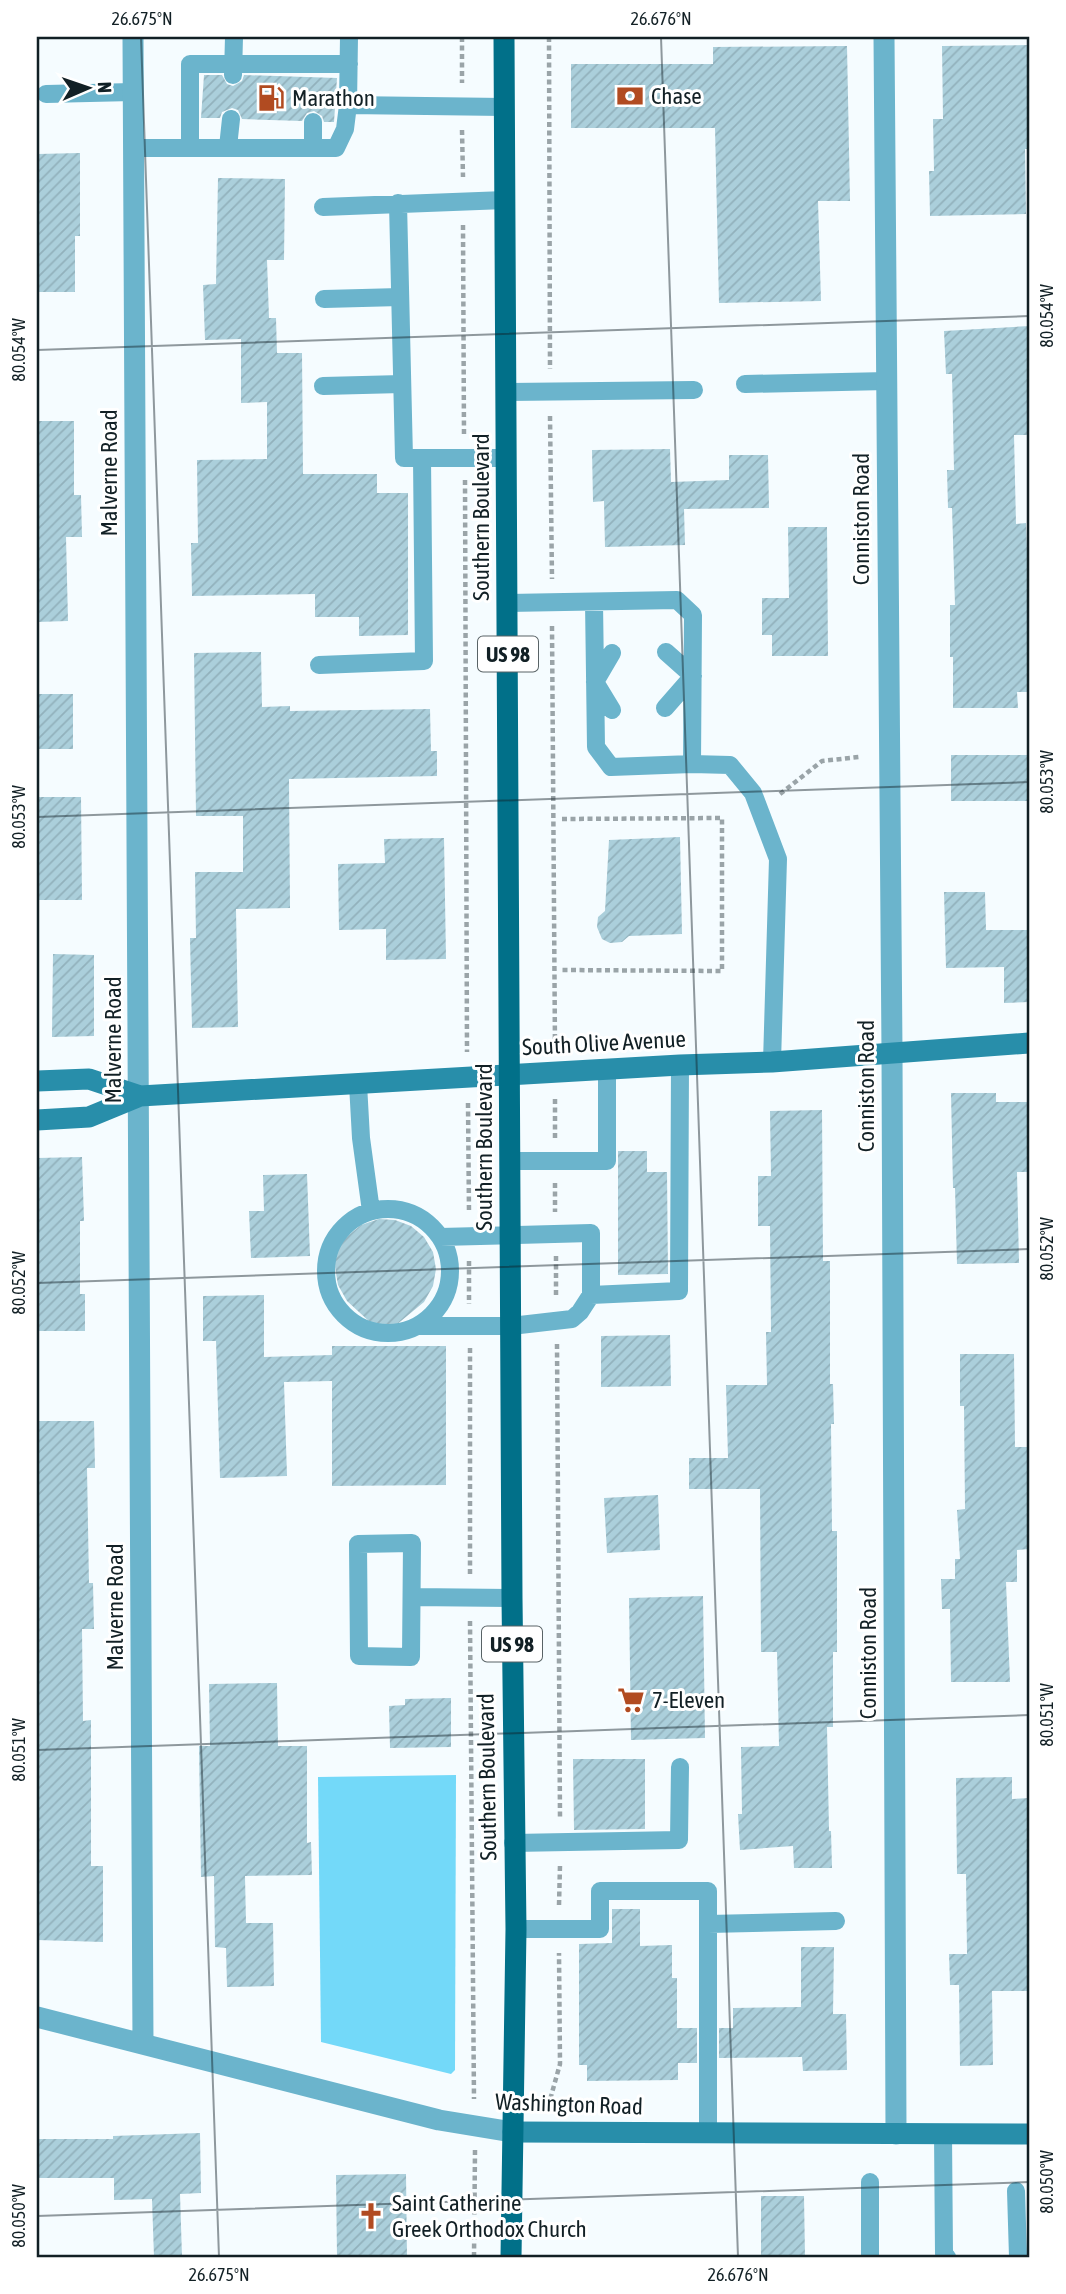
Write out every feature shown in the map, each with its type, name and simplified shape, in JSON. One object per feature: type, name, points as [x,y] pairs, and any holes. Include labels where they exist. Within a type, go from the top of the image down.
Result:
[{"type":"main road","name":"Southern Boulevard","points":[[504,37],[513,1843],[516,1929],[510,2257]]},
{"type":"street","name":"Malverne Road","points":[[133,37],[143,2043]]},
{"type":"street","name":"Conniston Road","points":[[884,37],[897,2134]]},
{"type":"street","name":"South Olive Avenue","points":[[37,1120],[89,1117],[139,1096],[772,1062],[1029,1043]]},
{"type":"street","name":"South Olive Avenue","points":[[37,1081],[89,1079],[139,1096]]},
{"type":"street","name":"Washington Road","points":[[37,2017],[439,2120],[513,2132],[1029,2134]]},
{"type":"lane","points":[[233,70],[234,37]]},
{"type":"lane","points":[[133,148],[336,148],[345,129],[348,105],[349,37]]},
{"type":"lane","points":[[190,147],[190,64],[233,70],[313,71],[349,64]]},
{"type":"lane","points":[[46,94],[133,92]]},
{"type":"lane","points":[[348,105],[504,107]]},
{"type":"lane","points":[[228,147],[230,119]]},
{"type":"lane","points":[[313,122],[313,148]]},
{"type":"lane","points":[[323,206],[505,200]]},
{"type":"lane","points":[[398,204],[404,458],[507,458]]},
{"type":"lane","points":[[324,299],[400,297]]},
{"type":"lane","points":[[745,384],[887,381]]},
{"type":"lane","points":[[323,386],[402,384]]},
{"type":"lane","points":[[506,392],[694,390]]},
{"type":"lane","points":[[319,665],[424,661],[422,458]]},
{"type":"lane","points":[[508,603],[677,600],[693,615],[692,764]]},
{"type":"lane","points":[[594,603],[596,747],[611,767],[730,765],[752,793],[778,859],[772,1062]]},
{"type":"lane","points":[[666,652],[693,676]]},
{"type":"lane","points":[[595,682],[612,653]]},
{"type":"lane","points":[[665,708],[693,676]]},
{"type":"lane","points":[[595,682],[612,710]]},
{"type":"lane","points":[[592,1295],[679,1291],[680,1065]]},
{"type":"lane","points":[[510,1161],[607,1161],[607,1069]]},
{"type":"lane","points":[[358,1084],[361,1138],[371,1211]]},
{"type":"lane","points":[[417,1326],[433,1313],[444,1296],[450,1276],[448,1256],[440,1237],[427,1222],[410,1212],[391,1209],[371,1211],[352,1220],[338,1235],[328,1253],[326,1274],[330,1294],[341,1312],[357,1325],[377,1332],[398,1332],[417,1326],[511,1326],[572,1319],[592,1295],[591,1233],[440,1237]]},
{"type":"lane","points":[[412,1543],[412,1597],[411,1657],[359,1656],[358,1544],[412,1543]]},
{"type":"lane","points":[[412,1597],[512,1598]]},
{"type":"lane","points":[[513,1843],[679,1840],[680,1767]]},
{"type":"lane","points":[[516,1929],[600,1929],[600,1891],[708,1891],[708,2134]]},
{"type":"lane","points":[[708,1924],[836,1921]]},
{"type":"lane","points":[[943,2134],[944,2256]]},
{"type":"lane","points":[[870,2182],[870,2257]]},
{"type":"lane","points":[[1016,2191],[1018,2257]]},
{"type":"path","points":[[462,37],[474,2257]]},
{"type":"path","points":[[780,794],[822,761],[859,757]]},
{"type":"path","points":[[562,819],[722,818],[731,815]]},
{"type":"path","points":[[562,970],[722,971],[722,818]]},
{"type":"shaded area","points":[[456,1775],[455,2070],[451,2074],[321,2042],[318,1777]]},
{"type":"building","points":[[1029,45],[1029,149],[1025,149],[1026,214],[930,216],[929,171],[934,171],[933,119],[943,119],[942,46]]},
{"type":"building","points":[[847,46],[850,201],[818,201],[821,301],[719,303],[715,128],[571,128],[571,64],[713,64],[713,47]]},
{"type":"building","name":"Marathon","points":[[204,75],[222,75],[227,84],[233,86],[242,81],[244,75],[337,78],[334,122],[324,122],[322,116],[314,111],[307,113],[302,121],[242,119],[238,110],[232,108],[222,112],[220,118],[201,118]]},
{"type":"building","points":[[80,153],[80,236],[75,236],[75,292],[37,292],[38,154]]},
{"type":"building","points":[[218,178],[285,179],[284,260],[267,260],[269,318],[276,318],[277,353],[302,353],[303,474],[377,474],[377,493],[408,493],[408,635],[359,636],[359,617],[315,617],[315,594],[192,596],[191,543],[198,543],[197,460],[267,459],[267,402],[241,403],[241,339],[205,340],[203,285],[216,284]]},
{"type":"building","points":[[1029,326],[1029,435],[1014,435],[1016,524],[1026,523],[1029,692],[1017,692],[1018,708],[953,708],[950,605],[955,605],[952,508],[948,508],[947,470],[954,470],[952,374],[946,374],[944,331]]},
{"type":"building","points":[[37,421],[74,421],[74,495],[81,495],[82,537],[66,537],[68,621],[37,622]]},
{"type":"building","points":[[670,449],[671,482],[729,480],[729,455],[768,455],[769,508],[684,509],[685,545],[605,547],[604,501],[593,502],[592,450]]},
{"type":"building","points":[[788,527],[827,527],[828,656],[772,656],[772,635],[762,635],[762,598],[789,598]]},
{"type":"building","points":[[261,652],[262,707],[290,706],[290,711],[430,709],[431,751],[437,751],[437,776],[289,779],[290,908],[236,909],[238,1027],[192,1028],[190,938],[196,938],[195,872],[243,872],[243,816],[196,816],[194,653]]},
{"type":"building","points":[[37,694],[73,694],[73,749],[37,749]]},
{"type":"building","points":[[951,755],[1029,755],[1029,801],[951,801]]},
{"type":"building","points":[[37,797],[81,797],[82,900],[37,900]]},
{"type":"building","points":[[680,837],[682,934],[629,936],[622,942],[610,943],[602,939],[597,927],[598,917],[605,911],[609,840]]},
{"type":"building","points":[[444,838],[446,959],[386,960],[386,929],[339,930],[338,864],[385,863],[384,839]]},
{"type":"building","points":[[944,892],[985,892],[986,930],[1029,930],[1029,1002],[1004,1003],[1004,967],[946,968]]},
{"type":"building","points":[[53,954],[94,955],[94,1036],[52,1037]]},
{"type":"building","points":[[951,1093],[996,1093],[996,1102],[1029,1102],[1029,1172],[1017,1172],[1019,1263],[957,1264]]},
{"type":"building","points":[[822,1110],[823,1261],[830,1261],[830,1384],[833,1384],[834,1424],[831,1424],[832,1531],[837,1531],[837,1652],[833,1652],[833,1727],[827,1727],[832,1868],[794,1868],[793,1846],[740,1850],[738,1814],[742,1814],[741,1747],[779,1746],[777,1652],[761,1652],[760,1489],[689,1489],[689,1458],[728,1458],[726,1385],[767,1385],[766,1332],[771,1332],[770,1226],[758,1226],[758,1176],[771,1176],[770,1111]]},
{"type":"building","points":[[618,1151],[647,1151],[647,1172],[667,1172],[668,1274],[618,1275]]},
{"type":"building","points":[[82,1157],[84,1221],[80,1221],[80,1294],[85,1294],[85,1331],[37,1331],[37,1158]]},
{"type":"building","points":[[307,1174],[310,1256],[251,1258],[249,1211],[264,1211],[263,1175]]},
{"type":"building","points":[[379,1219],[395,1220],[411,1226],[424,1237],[433,1252],[436,1269],[433,1286],[424,1302],[384,1335],[347,1301],[338,1285],[332,1249],[361,1225]]},
{"type":"building","points":[[264,1295],[264,1357],[332,1355],[332,1346],[446,1346],[446,1485],[332,1486],[332,1381],[284,1382],[287,1476],[220,1478],[216,1341],[203,1341],[203,1296]]},
{"type":"building","points":[[670,1335],[671,1386],[601,1387],[601,1336]]},
{"type":"building","points":[[960,1354],[1014,1354],[1015,1447],[1029,1447],[1029,1549],[1017,1550],[1017,1582],[1006,1582],[1010,1682],[951,1682],[950,1609],[942,1609],[941,1579],[955,1579],[955,1559],[960,1559],[957,1510],[965,1509],[964,1406],[960,1406]]},
{"type":"building","points":[[37,1421],[94,1421],[95,1468],[87,1468],[89,1583],[93,1583],[94,1629],[82,1629],[83,1721],[91,1720],[91,1866],[103,1866],[103,1942],[37,1940]]},
{"type":"building","points":[[658,1495],[660,1550],[607,1553],[604,1498]]},
{"type":"building","points":[[703,1596],[705,1738],[631,1740],[629,1598]]},
{"type":"building","points":[[277,1683],[278,1746],[307,1746],[307,1843],[311,1842],[312,1875],[245,1876],[246,1923],[273,1923],[274,1986],[227,1987],[226,1948],[215,1947],[214,1876],[201,1877],[199,1746],[210,1746],[209,1684]]},
{"type":"building","points":[[451,1698],[451,1747],[390,1748],[389,1706],[405,1705],[405,1699]]},
{"type":"building","points":[[573,1759],[645,1759],[645,1829],[574,1830]]},
{"type":"building","points":[[1012,1777],[1012,1799],[1029,1798],[1029,1991],[992,1991],[993,2065],[960,2066],[959,1985],[950,1985],[949,1954],[967,1954],[966,1874],[957,1874],[956,1778]]},
{"type":"building","points":[[612,1909],[640,1909],[640,1946],[672,1945],[672,1978],[677,1978],[677,2028],[697,2028],[697,2063],[678,2063],[678,2080],[587,2081],[587,2065],[579,2065],[579,1944],[612,1943]]},
{"type":"building","points":[[801,1947],[834,1947],[833,2014],[846,2014],[847,2070],[803,2071],[802,2057],[719,2058],[719,2028],[733,2028],[733,2008],[801,2007]]},
{"type":"building","points":[[200,2133],[201,2193],[180,2194],[182,2257],[154,2257],[152,2199],[114,2200],[114,2178],[37,2178],[37,2139],[113,2139],[113,2136]]},
{"type":"building","name":"Saint Catherine Greek Orthodox Church","points":[[406,2174],[407,2257],[337,2257],[336,2175]]},
{"type":"building","points":[[761,2196],[804,2196],[805,2257],[761,2257]]},
{"type":"place","name":"Chase","points":[[630,96]]},
{"type":"place","name":"Marathon","points":[[271,98]]},
{"type":"place","name":"7-Eleven","points":[[631,1700]]},
{"type":"place","name":"Saint Catherine Greek Orthodox Church","points":[[371,2216]]}]
